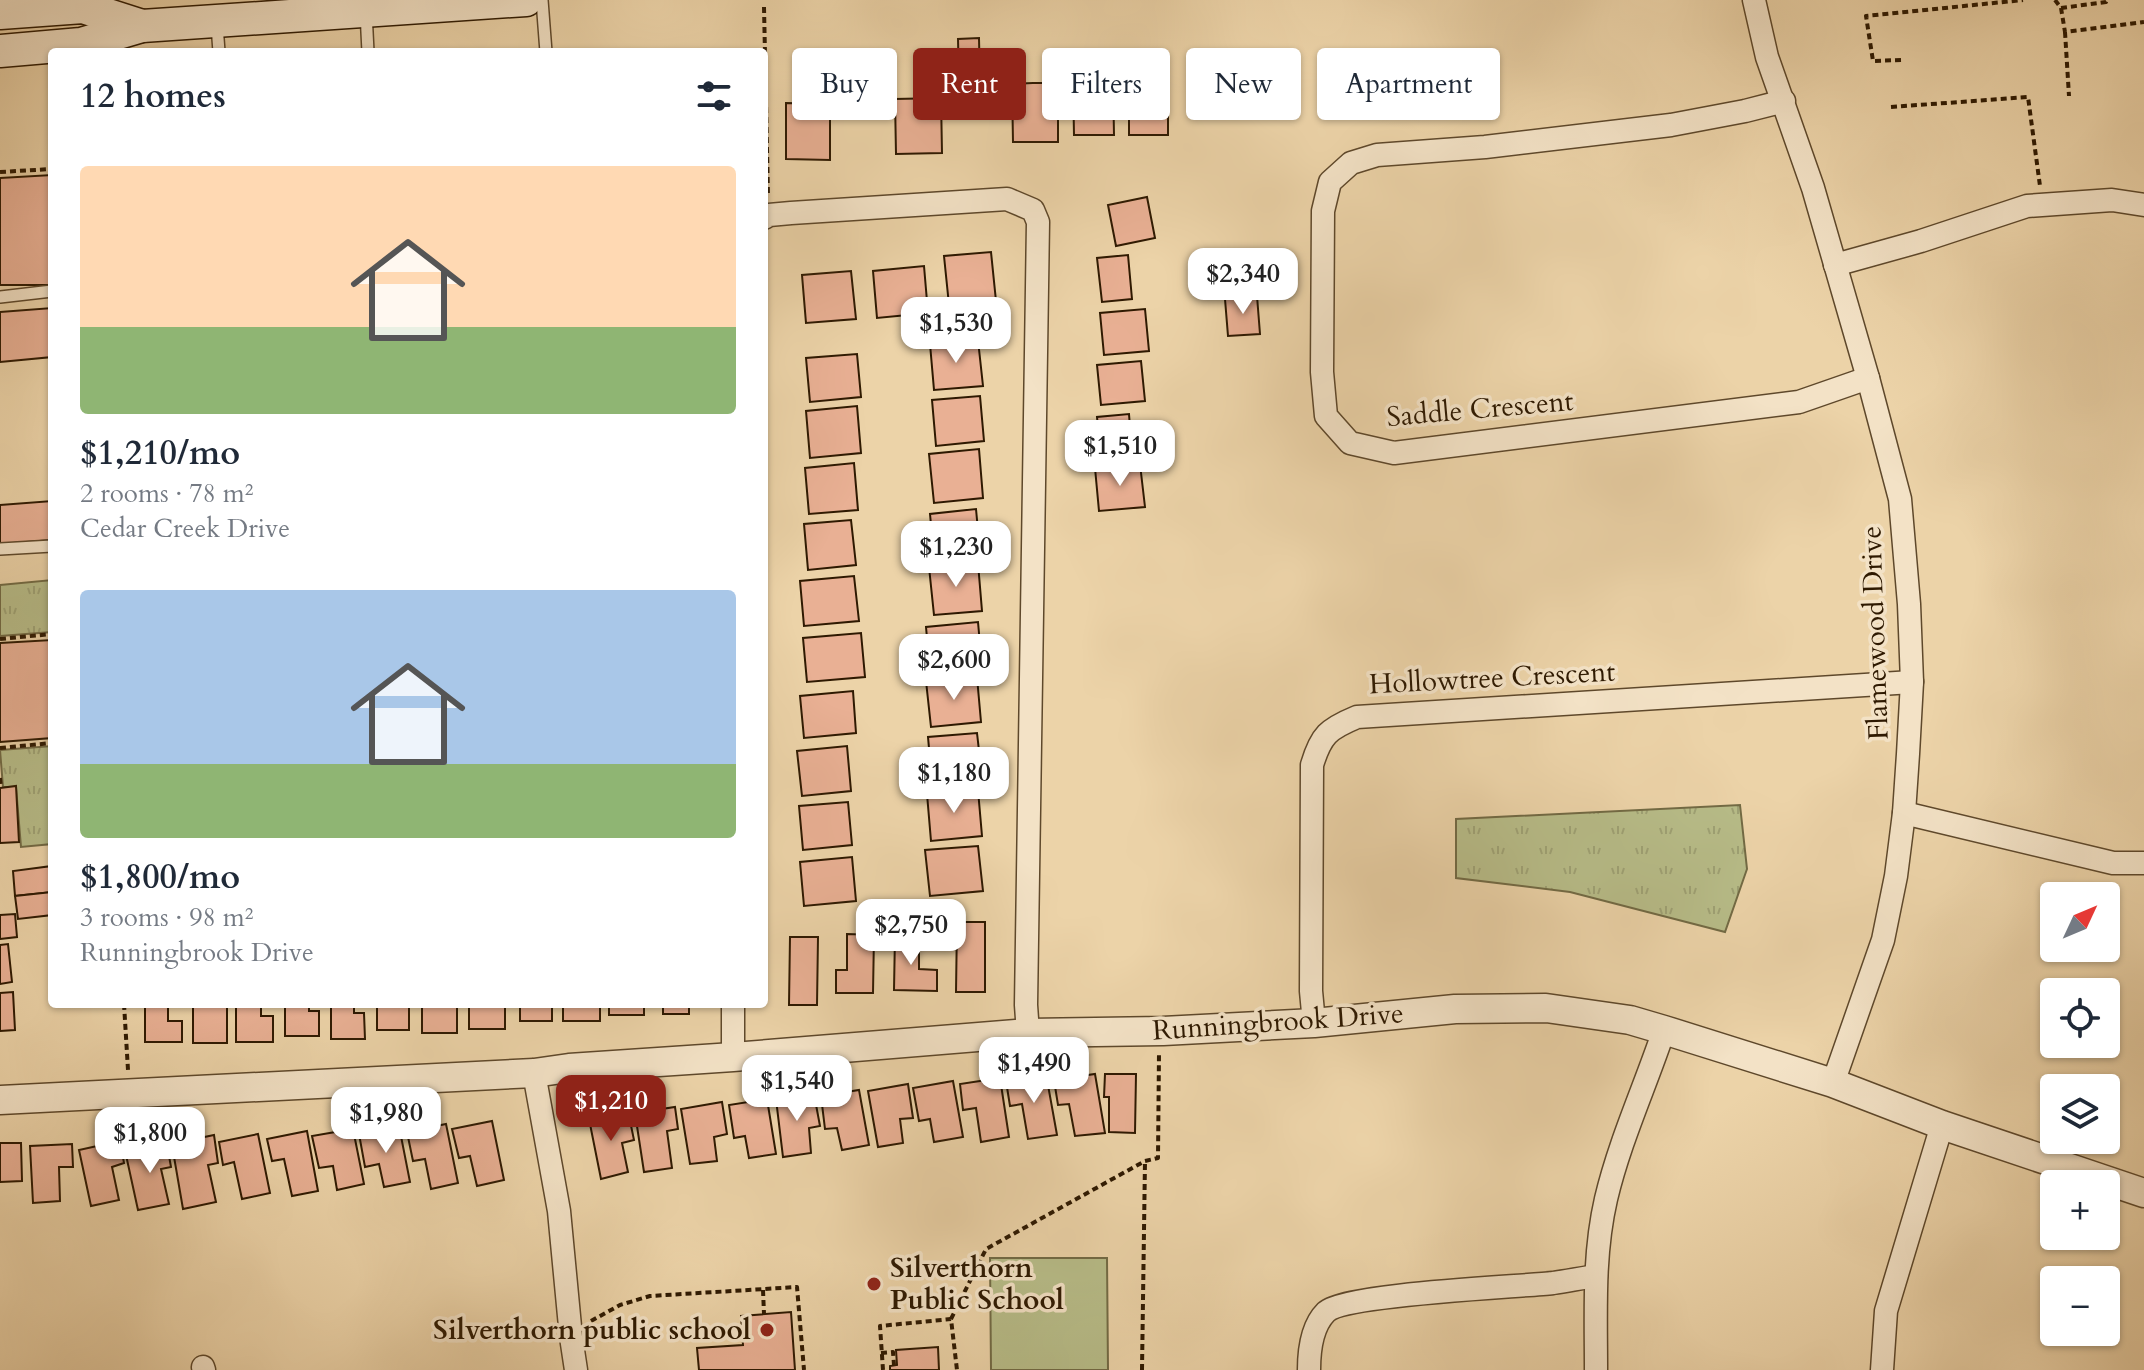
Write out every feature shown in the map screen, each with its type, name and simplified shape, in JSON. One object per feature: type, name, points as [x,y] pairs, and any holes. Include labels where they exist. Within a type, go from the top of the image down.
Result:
[{"type":"main road","points":[[0,13],[83,7],[142,26],[218,37],[366,12],[526,0]]},
{"type":"main road","points":[[0,51],[81,44],[142,26]]},
{"type":"street","name":"Flamewood Drive","points":[[1754,0],[1767,57],[1813,188],[1900,499],[1909,604],[1912,682],[1904,813],[1896,876],[1883,940],[1833,1083]]},
{"type":"street","name":"Saddle Crescent","points":[[1784,101],[1671,125],[1485,147],[1377,155],[1351,163],[1330,182],[1323,211],[1322,372],[1326,416],[1350,443],[1394,453],[1799,402],[1868,378]]},
{"type":"street","points":[[768,214],[1007,199],[1033,210],[1038,222],[1028,1033]]},
{"type":"street","points":[[1835,265],[2027,206],[2112,200],[2144,205]]},
{"type":"street","name":"Hollowtree Crescent","points":[[1314,1023],[1311,991],[1312,765],[1318,744],[1336,726],[1357,717],[1912,682]]},
{"type":"street","points":[[1904,813],[2113,863],[2144,863]]},
{"type":"street","points":[[733,1008],[733,1057]]},
{"type":"street","name":"Runningbrook Drive","points":[[0,1100],[534,1073],[1028,1033],[1163,1031],[1314,1023],[1455,1009],[1546,1008],[1630,1020],[1664,1030],[1833,1083],[1942,1125],[2144,1193]]},
{"type":"street","points":[[1596,1370],[1596,1276],[1606,1201],[1623,1138],[1664,1030]]},
{"type":"street","points":[[534,1073],[559,1211],[576,1370]]},
{"type":"street","points":[[1882,1370],[1886,1311],[1942,1125]]},
{"type":"street","points":[[1309,1370],[1309,1356],[1317,1325],[1328,1310],[1367,1299],[1596,1276]]},
{"type":"lane","points":[[542,0],[546,48]]},
{"type":"lane","points":[[366,12],[368,48]]},
{"type":"lane","points":[[0,297],[48,291]]},
{"type":"lane","points":[[0,549],[48,546]]},
{"type":"path","points":[[1901,60],[1873,61],[1866,16],[2023,0]]},
{"type":"path","points":[[2055,0],[2061,8],[2065,32],[2069,96]]},
{"type":"path","points":[[2061,8],[2107,0]]},
{"type":"path","points":[[764,7],[765,48]]},
{"type":"path","points":[[2065,32],[2144,22]]},
{"type":"path","points":[[1891,107],[2028,97],[2042,205]]},
{"type":"path","points":[[0,172],[48,169]]},
{"type":"path","points":[[0,639],[48,634]]},
{"type":"path","points":[[0,748],[48,743]]},
{"type":"path","points":[[0,778],[1,788]]},
{"type":"path","points":[[124,1008],[128,1071]]},
{"type":"path","points":[[957,1370],[951,1319],[986,1249],[1145,1161],[1158,1158],[1159,1042],[1163,1031]]},
{"type":"path","points":[[1142,1370],[1145,1161]]},
{"type":"path","points":[[571,1331],[620,1305],[650,1296],[797,1287],[804,1370]]},
{"type":"path","points":[[763,1290],[764,1314]]},
{"type":"path","points":[[883,1370],[880,1326],[951,1319]]},
{"type":"path","points":[[881,1353],[893,1352],[894,1365]]},
{"type":"green space","points":[[48,580],[48,632],[0,636],[0,585]]},
{"type":"green space","points":[[48,746],[48,844],[21,847],[16,787],[3,787],[0,750]]},
{"type":"green space","points":[[1740,805],[1747,869],[1725,932],[1570,892],[1456,878],[1456,819]]},
{"type":"green space","points":[[990,1258],[1107,1258],[1108,1370],[991,1370]]},
{"type":"building","points":[[979,38],[979,48],[958,48],[958,39]]},
{"type":"building","points":[[1042,83],[1042,120],[1058,120],[1058,142],[1013,142],[1013,120],[1026,120],[1026,84]]},
{"type":"building","points":[[897,99],[913,99],[913,120],[941,120],[942,153],[896,154]]},
{"type":"building","points":[[786,103],[792,103],[792,120],[830,120],[830,160],[786,159]]},
{"type":"building","points":[[1074,120],[1114,120],[1114,135],[1074,135]]},
{"type":"building","points":[[1129,120],[1168,120],[1168,135],[1129,135]]},
{"type":"building","points":[[48,175],[48,285],[0,285],[0,178]]},
{"type":"building","points":[[1147,197],[1155,238],[1116,246],[1108,205]]},
{"type":"building","points":[[991,252],[996,301],[949,305],[944,256]]},
{"type":"building","points":[[1128,255],[1132,299],[1102,302],[1097,258]]},
{"type":"building","points":[[924,266],[928,313],[877,318],[873,271]]},
{"type":"building","points":[[851,271],[856,319],[806,323],[802,275]]},
{"type":"building","points":[[1257,296],[1260,334],[1228,336],[1225,299]]},
{"type":"building","points":[[48,308],[48,357],[0,362],[0,312]]},
{"type":"building","points":[[1145,309],[1149,351],[1104,355],[1100,313]]},
{"type":"building","points":[[978,340],[983,386],[934,390],[930,344]]},
{"type":"building","points":[[857,354],[861,397],[810,402],[806,358]]},
{"type":"building","points":[[1141,361],[1145,401],[1101,405],[1097,365]]},
{"type":"building","points":[[980,396],[984,441],[936,446],[932,400]]},
{"type":"building","points":[[857,406],[861,453],[810,458],[806,411]]},
{"type":"building","points":[[1129,414],[1132,454],[1101,457],[1097,417]]},
{"type":"building","points":[[979,449],[983,498],[934,503],[929,454]]},
{"type":"building","points":[[854,463],[858,510],[809,514],[805,468]]},
{"type":"building","points":[[1140,464],[1145,507],[1099,511],[1095,468]]},
{"type":"building","points":[[48,501],[48,540],[0,544],[0,505]]},
{"type":"building","points":[[976,509],[980,552],[934,557],[930,514]]},
{"type":"building","points":[[851,520],[856,565],[808,570],[804,524]]},
{"type":"building","points":[[978,563],[982,611],[934,615],[929,567]]},
{"type":"building","points":[[854,576],[859,621],[804,626],[800,581]]},
{"type":"building","points":[[978,622],[982,667],[930,671],[926,627]]},
{"type":"building","points":[[861,633],[865,677],[807,682],[803,638]]},
{"type":"building","points":[[48,640],[48,738],[0,742],[0,643]]},
{"type":"building","points":[[977,677],[981,722],[931,727],[926,681]]},
{"type":"building","points":[[853,691],[856,733],[804,738],[800,696]]},
{"type":"building","points":[[977,733],[982,777],[932,782],[928,737]]},
{"type":"building","points":[[847,746],[851,791],[802,796],[797,751]]},
{"type":"building","points":[[16,786],[19,842],[0,843],[0,788]]},
{"type":"building","points":[[978,790],[982,836],[931,841],[927,794]]},
{"type":"building","points":[[848,802],[852,845],[803,850],[799,806]]},
{"type":"building","points":[[978,846],[983,891],[930,896],[925,850]]},
{"type":"building","points":[[852,857],[856,901],[804,906],[800,862]]},
{"type":"building","points":[[48,867],[48,892],[15,896],[13,871]]},
{"type":"building","points":[[48,892],[48,915],[18,919],[15,896]]},
{"type":"building","points":[[15,914],[17,937],[0,939],[0,915]]},
{"type":"building","points":[[957,922],[985,922],[985,992],[956,992]]},
{"type":"building","points":[[847,934],[874,935],[873,993],[836,993],[836,970],[847,970]]},
{"type":"building","points":[[895,935],[919,935],[919,969],[937,970],[937,991],[894,990]]},
{"type":"building","points":[[790,937],[818,937],[817,1005],[789,1005]]},
{"type":"building","points":[[8,944],[12,982],[0,984],[0,945]]},
{"type":"building","points":[[13,992],[15,1030],[0,1031],[0,993]]},
{"type":"building","points":[[145,1008],[168,1008],[168,1021],[182,1021],[182,1042],[145,1042]]},
{"type":"building","points":[[193,1008],[227,1008],[227,1043],[193,1043]]},
{"type":"building","points":[[236,1008],[261,1008],[261,1016],[273,1016],[273,1042],[236,1042]]},
{"type":"building","points":[[285,1008],[319,1011],[319,1036],[285,1036]]},
{"type":"building","points":[[331,1008],[354,1008],[354,1013],[364,1013],[365,1039],[331,1039]]},
{"type":"building","points":[[377,1008],[409,1008],[409,1030],[377,1030]]},
{"type":"building","points":[[422,1008],[457,1008],[457,1033],[422,1033]]},
{"type":"building","points":[[469,1008],[505,1008],[505,1029],[469,1029]]},
{"type":"building","points":[[520,1008],[552,1008],[552,1021],[520,1021]]},
{"type":"building","points":[[563,1008],[600,1008],[600,1021],[563,1021]]},
{"type":"building","points":[[609,1008],[644,1008],[644,1015],[609,1015]]},
{"type":"building","points":[[663,1008],[689,1008],[689,1014],[663,1014]]},
{"type":"building","points":[[1046,1074],[1057,1135],[1028,1139],[1022,1104],[1010,1106],[1006,1081]]},
{"type":"building","points":[[1095,1074],[1105,1133],[1075,1136],[1069,1104],[1058,1105],[1054,1080]]},
{"type":"building","points":[[1105,1074],[1136,1074],[1135,1133],[1109,1132],[1109,1097],[1104,1097]]},
{"type":"building","points":[[1000,1078],[1009,1137],[981,1142],[976,1108],[963,1110],[960,1084]]},
{"type":"building","points":[[953,1081],[963,1137],[934,1142],[930,1119],[919,1121],[913,1088]]},
{"type":"building","points":[[908,1084],[913,1118],[900,1119],[903,1143],[878,1147],[868,1091]]},
{"type":"building","points":[[859,1090],[869,1145],[842,1150],[837,1128],[825,1129],[821,1096]]},
{"type":"building","points":[[814,1094],[820,1126],[809,1128],[811,1153],[783,1157],[776,1099]]},
{"type":"building","points":[[767,1099],[776,1154],[749,1158],[745,1136],[734,1138],[729,1105]]},
{"type":"building","points":[[722,1102],[727,1134],[714,1137],[717,1161],[690,1164],[681,1109]]},
{"type":"building","points":[[675,1107],[678,1129],[667,1131],[672,1168],[644,1172],[635,1113]]},
{"type":"building","points":[[628,1111],[634,1140],[622,1143],[628,1172],[601,1179],[589,1119]]},
{"type":"building","points":[[492,1121],[504,1180],[477,1186],[470,1156],[459,1158],[452,1129]]},
{"type":"building","points":[[446,1124],[458,1183],[431,1189],[425,1159],[413,1161],[407,1132]]},
{"type":"building","points":[[399,1126],[410,1182],[384,1187],[379,1164],[365,1167],[359,1134]]},
{"type":"building","points":[[353,1129],[364,1184],[337,1190],[333,1166],[319,1168],[312,1136]]},
{"type":"building","points":[[307,1131],[318,1191],[292,1196],[284,1159],[272,1161],[267,1139]]},
{"type":"building","points":[[258,1134],[270,1193],[242,1199],[234,1162],[223,1165],[219,1142]]},
{"type":"building","points":[[214,1135],[218,1163],[208,1165],[216,1202],[183,1209],[173,1151],[191,1147],[190,1140]]},
{"type":"building","points":[[166,1139],[171,1167],[161,1169],[169,1204],[138,1210],[126,1155],[145,1150],[145,1144]]},
{"type":"building","points":[[120,1141],[124,1163],[112,1167],[119,1200],[91,1206],[79,1150]]},
{"type":"building","points":[[0,1143],[21,1143],[22,1181],[0,1182]]},
{"type":"building","points":[[72,1144],[73,1167],[59,1167],[60,1201],[33,1203],[30,1146]]},
{"type":"building","name":"Silverthorn public school","points":[[791,1312],[795,1370],[699,1370],[697,1348],[743,1345],[741,1316]]},
{"type":"building","name":"Silverthorn public school","points":[[938,1347],[939,1370],[890,1370],[890,1366],[897,1365],[896,1350]]},
{"type":"place","name":"Silverthorn Public School","points":[[874,1284]]},
{"type":"place","name":"Silverthorn public school","points":[[767,1330]]}]
